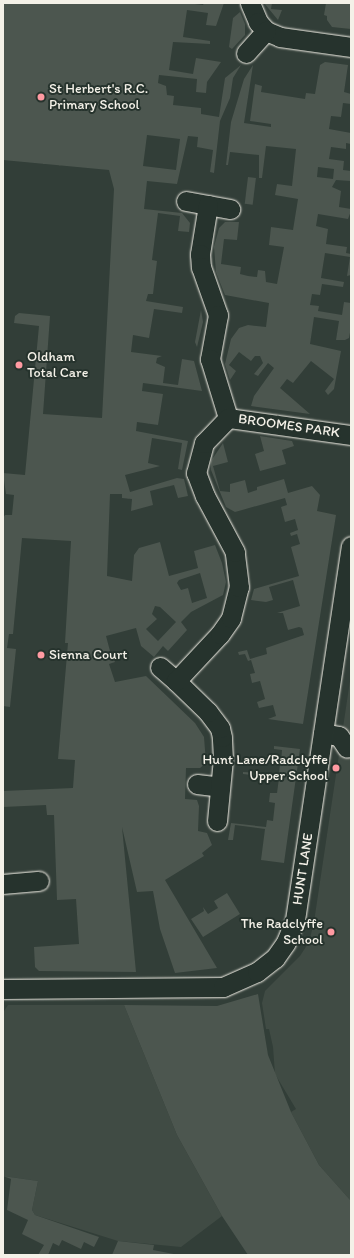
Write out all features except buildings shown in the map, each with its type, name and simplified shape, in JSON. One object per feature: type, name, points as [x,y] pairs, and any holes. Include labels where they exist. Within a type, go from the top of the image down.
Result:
[{"type":"street","points":[[250,3],[258,22],[266,31],[280,37],[351,47]]},
{"type":"street","points":[[246,53],[266,31]]},
{"type":"street","points":[[186,201],[230,209]]},
{"type":"street","name":"BROOMES PARK","points":[[208,205],[200,254],[201,267],[218,315],[210,359],[228,418]]},
{"type":"street","name":"BROOMES PARK","points":[[228,418],[351,435]]},
{"type":"street","name":"BROOMES PARK","points":[[176,681],[227,623],[235,607],[239,587],[235,552],[205,496],[196,473],[204,443],[228,418]]},
{"type":"street","name":"HUNT LANE","points":[[3,989],[202,988],[236,983],[257,972],[275,958],[286,942],[295,920],[351,546]]},
{"type":"street","points":[[160,667],[176,681],[220,728],[224,759],[216,821]]},
{"type":"street","points":[[323,733],[339,736],[347,748]]},
{"type":"street","points":[[198,784],[220,787]]},
{"type":"street","points":[[3,884],[39,881]]},
{"type":"shaded area","points":[[3,3],[187,3],[203,5],[204,3],[224,3],[216,26],[206,25],[208,13],[187,10],[183,37],[210,41],[210,44],[173,42],[169,70],[193,74],[196,58],[221,62],[207,82],[206,93],[196,92],[197,79],[159,75],[158,83],[166,86],[167,95],[174,96],[173,105],[201,108],[201,114],[219,117],[225,78],[241,65],[233,78],[230,98],[220,121],[214,173],[210,172],[213,150],[197,147],[198,137],[188,136],[177,184],[147,181],[144,209],[182,213],[190,223],[189,232],[178,231],[180,216],[158,213],[152,260],[157,261],[153,294],[148,294],[146,301],[183,307],[182,313],[154,309],[149,338],[133,335],[131,352],[162,356],[157,358],[156,363],[165,367],[163,383],[178,385],[182,359],[194,361],[202,391],[143,383],[142,391],[163,394],[158,425],[137,422],[136,431],[188,441],[182,470],[178,469],[182,443],[152,438],[148,463],[160,466],[125,475],[130,492],[177,478],[184,479],[188,496],[178,498],[174,485],[150,491],[153,505],[131,511],[132,499],[122,498],[122,494],[110,494],[107,576],[132,581],[134,555],[139,548],[160,542],[169,576],[198,568],[194,551],[215,545],[222,563],[226,582],[223,595],[191,612],[181,622],[187,630],[168,651],[163,646],[154,657],[141,646],[136,628],[106,636],[110,651],[105,653],[107,659],[113,658],[115,662],[109,664],[115,682],[146,676],[195,723],[204,737],[206,763],[200,768],[186,768],[185,799],[197,800],[199,806],[198,831],[207,833],[212,845],[202,853],[204,856],[165,880],[217,968],[175,973],[160,929],[153,891],[137,892],[122,827],[136,972],[39,971],[35,967],[34,947],[79,944],[76,899],[57,900],[54,815],[47,815],[46,805],[3,807],[3,791],[73,788],[75,760],[58,759],[68,643],[65,643],[71,541],[22,538],[13,634],[9,634],[7,648],[16,649],[10,707],[3,706],[3,518],[5,515],[12,515],[14,495],[6,494],[3,473],[25,475],[39,326],[14,323],[15,316],[19,313],[50,316],[43,414],[102,418],[114,189],[109,170],[3,160]],"holes":[[[147,135],[180,139],[176,170],[143,166]],[[200,573],[207,598],[192,603],[188,588],[181,590],[177,583],[179,580]],[[155,606],[160,607],[176,622],[158,641],[146,629],[157,619],[152,614]]]},
{"type":"shaded area","points":[[264,3],[272,3],[271,9],[282,10],[278,20]]},
{"type":"shaded area","points":[[326,3],[351,3],[351,29],[332,27],[327,20],[327,16],[324,15]]},
{"type":"shaded area","points":[[240,12],[245,24],[245,35],[232,49],[229,47],[233,18]]},
{"type":"shaded area","points":[[325,62],[348,65],[344,92],[351,94],[351,104],[343,103],[341,117],[331,116],[329,129],[351,133],[351,144],[346,143],[346,149],[331,147],[329,159],[344,161],[343,170],[351,171],[351,181],[336,180],[332,187],[341,191],[339,207],[351,209],[351,211],[348,219],[318,214],[316,226],[328,229],[326,244],[347,247],[346,253],[351,254],[351,275],[347,276],[350,257],[325,253],[321,278],[344,282],[343,287],[322,284],[320,295],[312,294],[310,305],[319,306],[318,311],[342,315],[344,302],[351,303],[351,327],[349,338],[345,340],[336,340],[339,321],[314,317],[310,344],[341,351],[334,389],[328,395],[325,391],[334,379],[311,361],[293,383],[287,379],[280,388],[310,414],[251,406],[254,396],[274,368],[268,363],[258,376],[254,374],[263,363],[260,356],[255,356],[251,361],[239,352],[229,365],[236,371],[230,380],[225,364],[231,339],[239,328],[248,325],[266,327],[269,303],[225,295],[216,272],[214,247],[219,228],[225,222],[239,222],[237,240],[224,239],[221,264],[241,267],[240,274],[248,276],[257,277],[258,270],[265,271],[266,282],[277,284],[284,247],[269,245],[271,227],[293,230],[298,199],[275,195],[277,184],[292,186],[296,149],[266,146],[262,178],[259,178],[259,155],[230,152],[228,165],[226,165],[231,122],[244,79],[253,65],[244,123],[271,127],[271,124],[250,121],[255,84],[262,86],[261,92],[305,99],[306,93],[315,94],[320,65]],"holes":[[[318,167],[334,169],[333,179],[317,177]]]},
{"type":"shaded area","points":[[248,177],[256,178],[253,205],[245,204]]},
{"type":"shaded area","points":[[201,310],[203,322],[197,347],[195,342]]},
{"type":"shaded area","points":[[260,436],[292,441],[294,446],[282,450],[286,464],[260,471],[255,454],[264,451]]},
{"type":"shaded area","points":[[223,443],[228,462],[213,466],[220,491],[230,492],[230,484],[245,480],[248,493],[257,490],[257,487],[284,479],[288,493],[312,486],[320,495],[317,511],[336,515],[303,724],[268,719],[276,716],[273,705],[259,708],[257,702],[265,699],[260,681],[252,683],[250,674],[255,673],[251,660],[248,661],[245,654],[239,655],[238,652],[247,650],[250,659],[267,654],[266,648],[304,635],[302,628],[299,627],[288,630],[283,613],[277,613],[300,606],[293,580],[269,587],[273,600],[266,602],[251,600],[254,589],[299,576],[291,547],[300,544],[297,534],[291,536],[290,533],[298,530],[295,519],[285,522],[281,507],[287,505],[285,498],[235,512],[226,507],[211,470],[211,461]]},
{"type":"shaded area","name":"The Radclyffe School","points":[[351,674],[351,1201],[319,1165],[291,1112],[296,1109],[275,1074],[273,1047],[269,1029],[266,1029],[262,1003],[265,991],[300,956],[309,942],[314,922]]},
{"type":"shaded area","points":[[274,746],[300,749],[284,863],[261,860],[265,829],[235,825],[233,840],[228,840],[231,823],[266,827],[267,820],[273,821],[275,803],[269,802],[270,793],[277,793],[279,778],[243,774],[243,772],[279,774],[280,764],[273,761],[281,762],[282,750],[274,749]]},
{"type":"shaded area","points":[[227,893],[240,914],[203,937],[191,919],[204,911],[203,907],[208,914],[218,908],[214,901]]},
{"type":"shaded area","points":[[258,994],[268,1055],[291,1112],[319,1165],[351,1201],[351,1255],[248,1255],[222,1216],[177,1135],[124,1005],[217,1006]]},
{"type":"shaded area","points":[[8,1005],[124,1005],[177,1135],[222,1216],[181,1247],[118,1241],[35,1215],[32,1210],[38,1181],[3,1176],[3,1026],[4,1011]]},
{"type":"shaded area","points":[[3,1176],[38,1181],[32,1210],[35,1215],[99,1237],[94,1247],[84,1242],[81,1249],[62,1240],[59,1246],[53,1243],[48,1255],[38,1255],[44,1245],[22,1234],[28,1220],[7,1210],[11,1179]]},
{"type":"shaded area","points":[[118,1241],[154,1245],[153,1250],[179,1255],[112,1255]]},
{"type":"place","name":"St Herbert's R.C. Primary School","points":[[41,97]]},
{"type":"place","name":"Oldham Total Care","points":[[19,365]]},
{"type":"place","name":"Sienna Court","points":[[41,655]]},
{"type":"place","name":"Hunt Lane/Radclyffe Upper School","points":[[336,768]]},
{"type":"place","name":"The Radclyffe School","points":[[331,932]]}]
